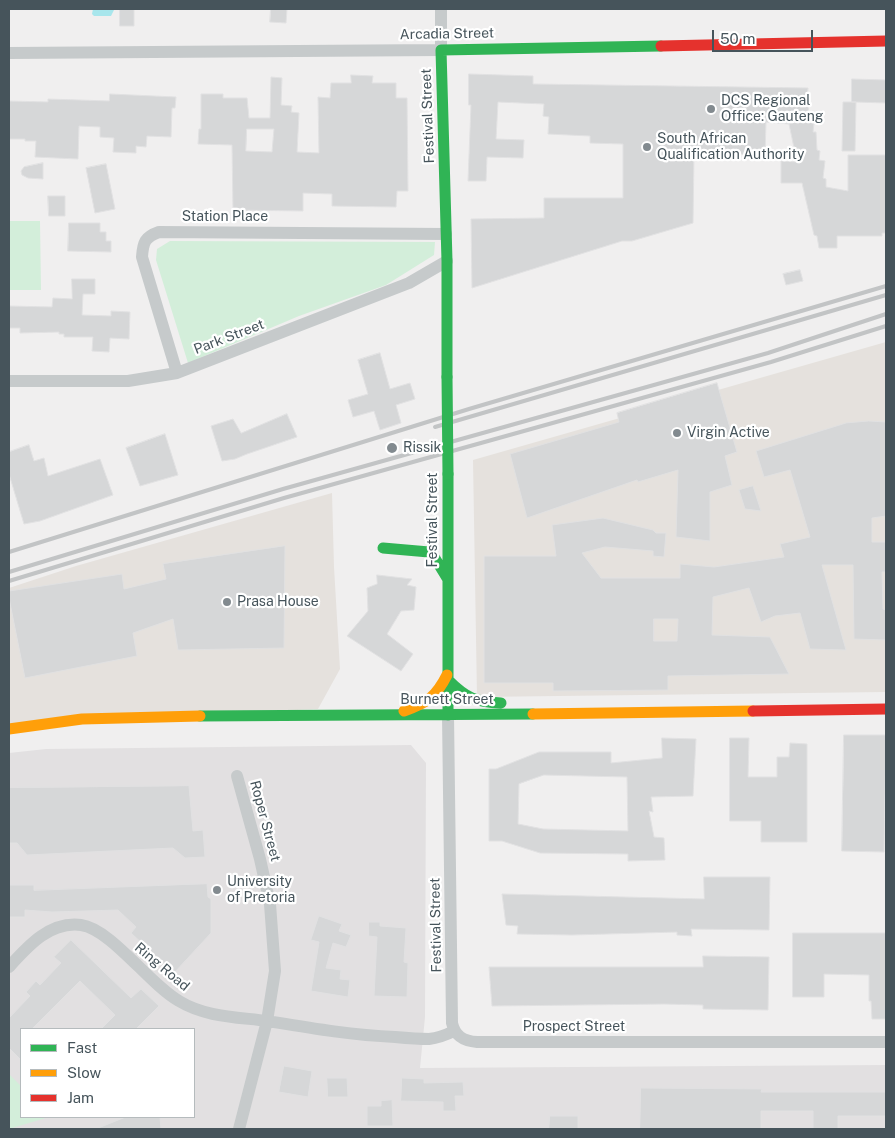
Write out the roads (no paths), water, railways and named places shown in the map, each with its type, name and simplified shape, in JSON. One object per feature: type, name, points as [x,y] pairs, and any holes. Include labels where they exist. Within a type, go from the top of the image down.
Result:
[{"type":"street","name":"Festival Street","points":[[441,9],[447,261],[448,715],[452,1023],[454,1032]]},
{"type":"street","name":"Arcadia Street","points":[[9,53],[441,50],[535,47],[828,44],[886,41]]},
{"type":"street","points":[[828,44],[886,50]]},
{"type":"street","name":"Station Place","points":[[177,374],[142,257],[143,244],[150,235],[159,232],[446,234]]},
{"type":"street","name":"Park Street","points":[[9,381],[128,381],[177,374],[409,283],[447,261]]},
{"type":"street","points":[[383,548],[429,552],[433,555],[448,580]]},
{"type":"street","points":[[393,715],[423,704],[432,698],[440,690],[448,676],[466,698],[478,702],[573,705],[601,713]]},
{"type":"street","name":"Burnett Street","points":[[9,729],[82,719],[122,717],[886,709]]},
{"type":"street","name":"Roper Street","points":[[237,776],[260,859],[272,922],[275,972],[266,1021]]},
{"type":"street","name":"Ring Road","points":[[9,967],[41,936],[52,929],[80,925],[99,932],[163,990],[180,1002],[198,1010],[214,1014],[266,1021]]},
{"type":"street","points":[[239,1129],[266,1021],[341,1034],[373,1036],[429,1039],[454,1032]]},
{"type":"street","name":"Prospect Street","points":[[454,1032],[459,1036],[477,1042],[886,1042]]},
{"type":"water","points":[[93,9],[114,10],[111,16],[94,16],[92,14]]},
{"type":"railway","points":[[9,552],[469,409],[886,286]]},
{"type":"railway","points":[[435,427],[886,295]]},
{"type":"railway","points":[[9,572],[283,489],[768,353],[886,314]]},
{"type":"railway","points":[[9,581],[284,498],[771,362],[886,326]]},
{"type":"place","name":"DCS Regional Office: Gauteng","points":[[711,109]]},
{"type":"place","name":"South African Qualification Authority","points":[[647,147]]},
{"type":"place","name":"Virgin Active","points":[[677,433]]},
{"type":"place","name":"Rissik","points":[[392,448]]},
{"type":"place","name":"Prasa House","points":[[227,602]]},
{"type":"place","name":"University of Pretoria","points":[[217,890]]}]
